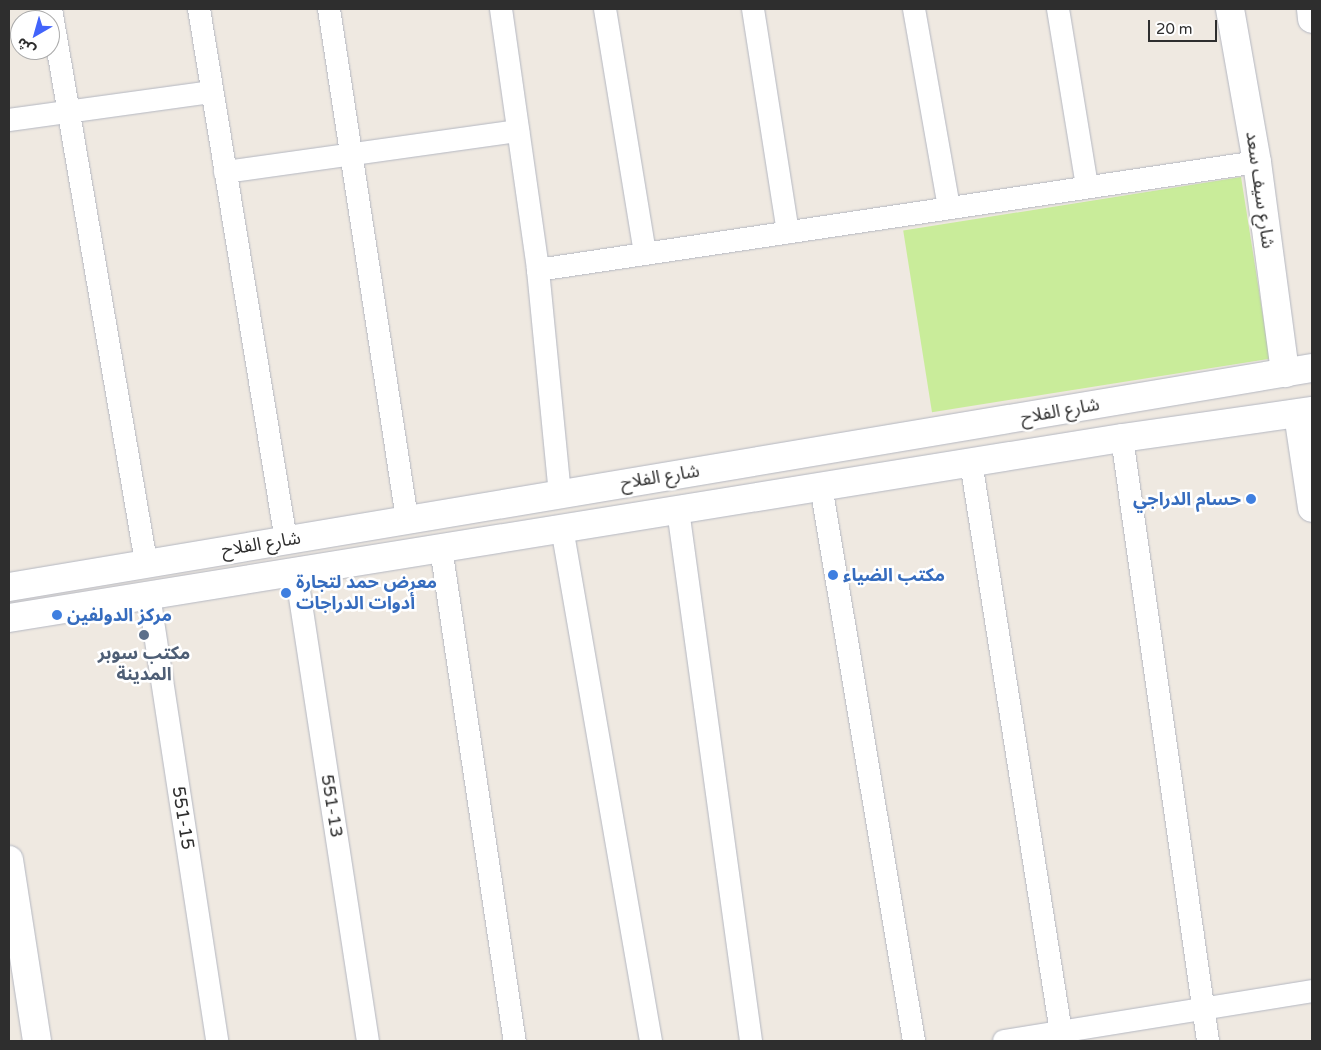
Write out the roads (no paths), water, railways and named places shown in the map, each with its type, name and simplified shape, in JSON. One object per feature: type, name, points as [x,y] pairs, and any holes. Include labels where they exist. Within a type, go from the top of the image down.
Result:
[{"type":"main road","name":"شارع سيف سعد","points":[[1230,9],[1257,162],[1285,373]]},
{"type":"main road","points":[[1311,9],[1312,19]]},
{"type":"main road","name":"شارع الفلاح","points":[[9,587],[146,562],[1312,368]]},
{"type":"main road","points":[[1305,412],[1312,508]]},
{"type":"main road","name":"شارع الفلاح","points":[[9,618],[971,462],[1305,412]]},
{"type":"main road","points":[[9,860],[37,1041]]},
{"type":"street","points":[[51,9],[67,112],[146,562]]},
{"type":"street","points":[[199,9],[286,540]]},
{"type":"street","points":[[329,9],[407,519]]},
{"type":"street","points":[[500,9],[538,270],[560,494]]},
{"type":"street","points":[[605,9],[645,254]]},
{"type":"street","points":[[754,9],[788,232]]},
{"type":"street","points":[[914,9],[950,208]]},
{"type":"street","points":[[1058,9],[1087,187]]},
{"type":"street","points":[[9,120],[212,92]]},
{"type":"street","points":[[225,172],[352,152],[518,131]]},
{"type":"street","points":[[538,270],[1257,162]]},
{"type":"street","points":[[1122,438],[1208,1041]]},
{"type":"street","points":[[971,462],[1061,1032]]},
{"type":"street","points":[[821,486],[914,1041]]},
{"type":"street","points":[[678,510],[751,1041]]},
{"type":"street","points":[[562,528],[651,1041]]},
{"type":"street","points":[[441,548],[516,1041]]},
{"type":"street","name":"551-13","points":[[296,571],[368,1041]]},
{"type":"street","name":"551-15","points":[[149,596],[217,1041]]},
{"type":"street","points":[[1004,1041],[1312,991]]},
{"type":"place","name":"حسام الدراجي","points":[[1251,499]]},
{"type":"place","name":"مكتب الضياء","points":[[833,575]]},
{"type":"place","name":"معرض حمد لتجارة أدوات الدراجات","points":[[286,593]]},
{"type":"place","name":"مركز الدولفين","points":[[57,615]]},
{"type":"place","name":"مكتب سوبر المدينة","points":[[144,635]]}]
